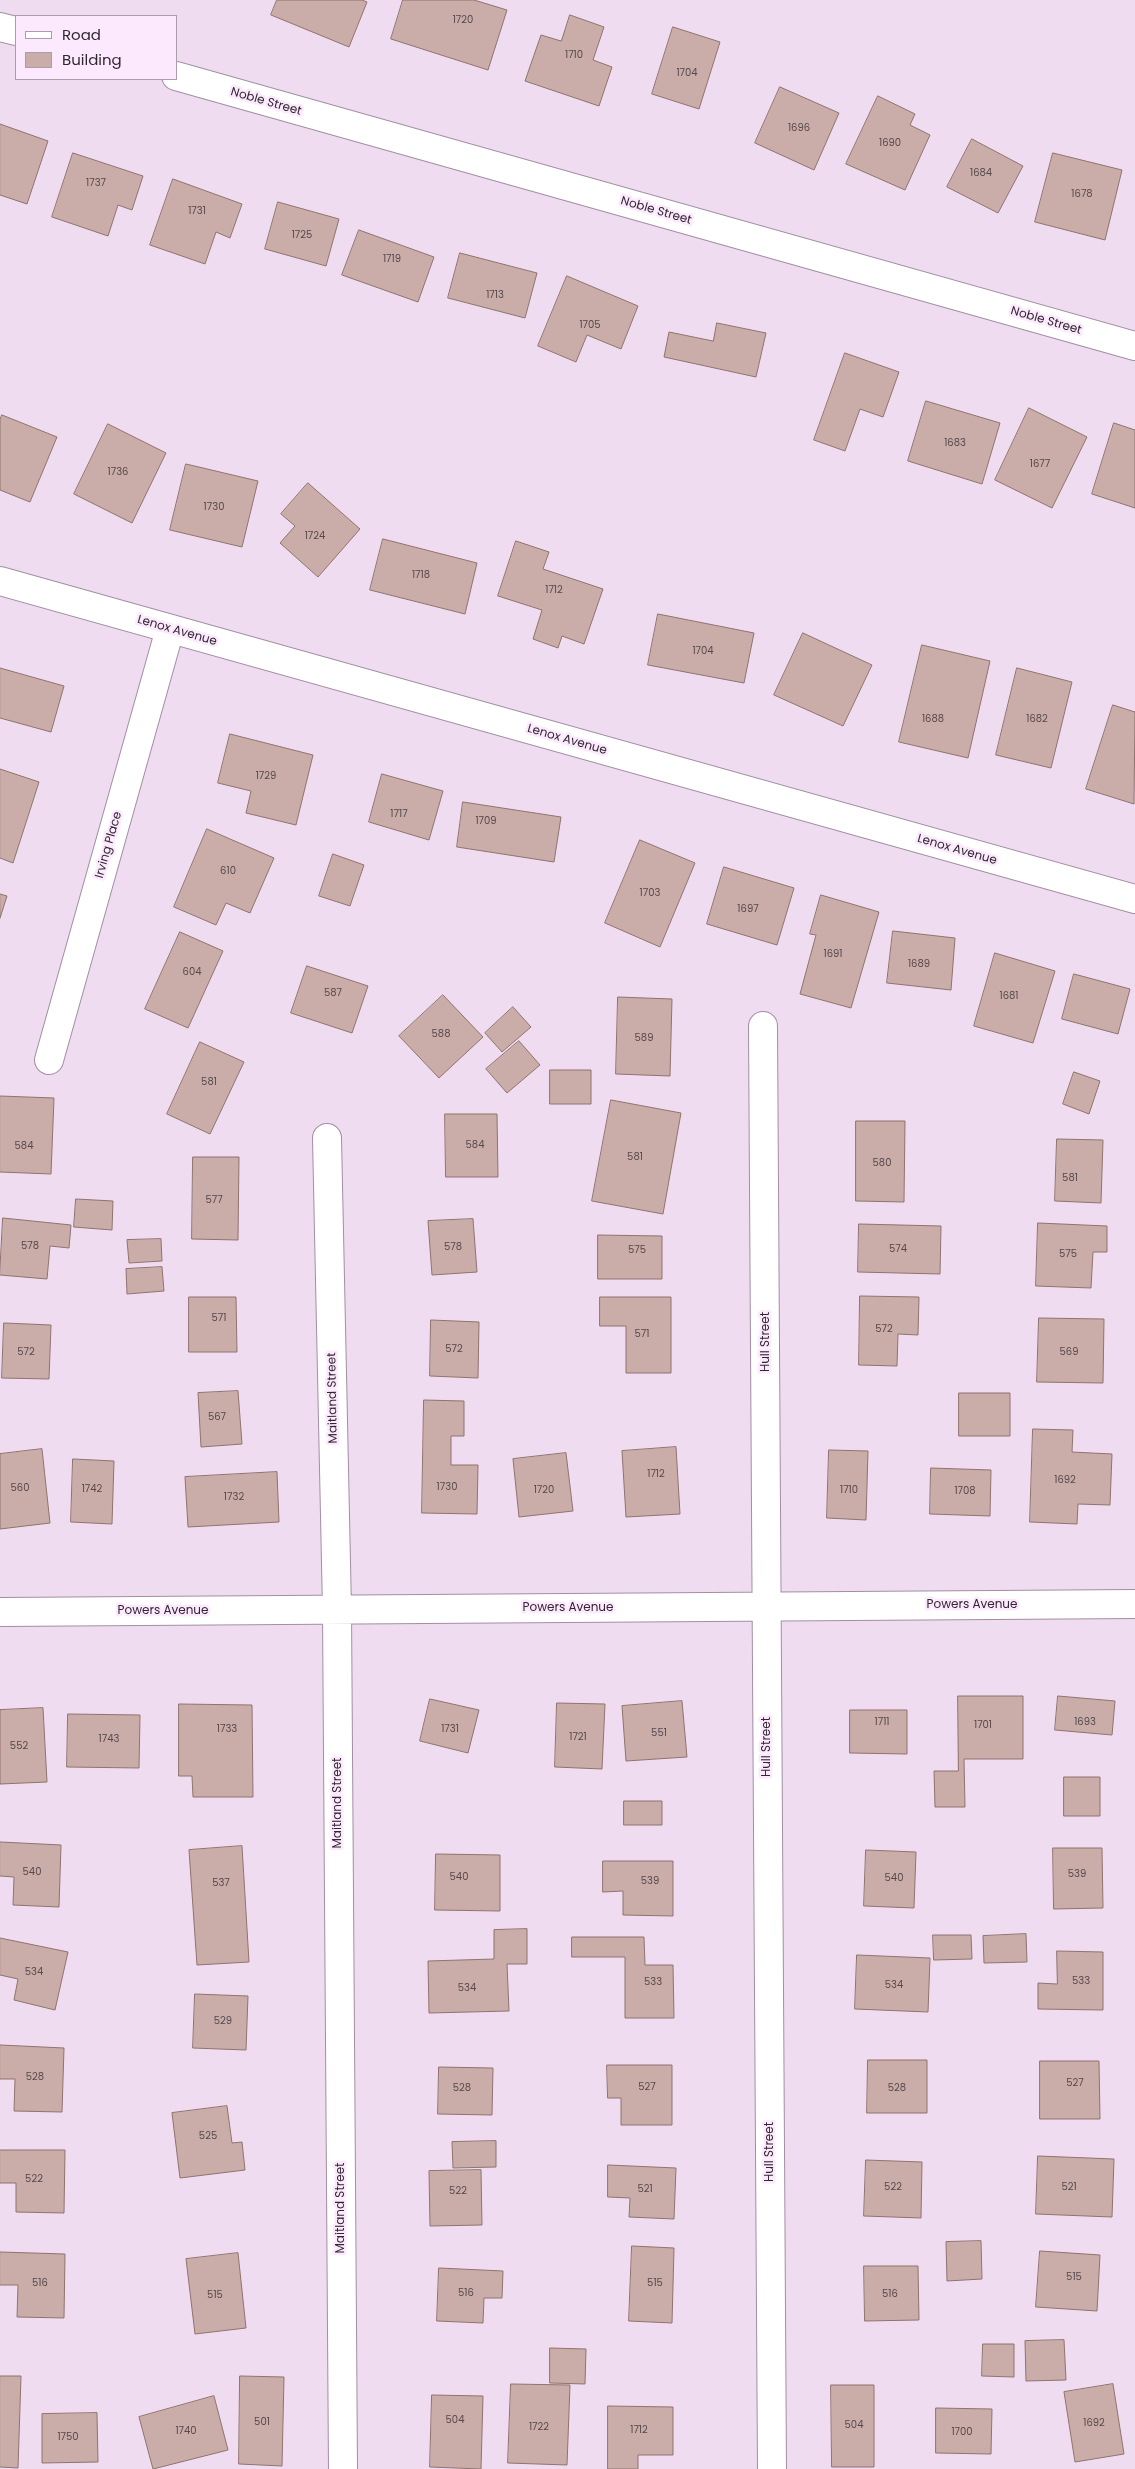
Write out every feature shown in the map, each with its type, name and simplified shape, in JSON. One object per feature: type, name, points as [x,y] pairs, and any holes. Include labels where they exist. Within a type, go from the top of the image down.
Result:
[{"type":"street","points":[[0,27],[15,32]]},
{"type":"street","name":"Noble Street","points":[[178,77],[1135,346]]},
{"type":"street","name":"Lenox Avenue","points":[[0,581],[1135,900]]},
{"type":"street","name":"Irving Place","points":[[49,1060],[170,629]]},
{"type":"street","name":"Hull Street","points":[[763,1026],[772,2469]]},
{"type":"street","name":"Maitland Street","points":[[327,1138],[337,1610],[343,2469]]},
{"type":"street","name":"Powers Avenue","points":[[0,1612],[1135,1604]]},
{"type":"building","points":[[277,0],[362,0],[367,2],[349,47],[271,15]]},
{"type":"building","points":[[403,0],[474,0],[507,10],[488,70],[391,39]]},
{"type":"building","points":[[570,15],[604,27],[593,60],[612,67],[599,106],[525,81],[541,35],[561,41]]},
{"type":"building","points":[[673,27],[720,42],[699,109],[652,94]]},
{"type":"building","points":[[780,87],[839,113],[814,170],[755,143]]},
{"type":"building","points":[[878,96],[915,114],[910,125],[930,135],[905,190],[846,164]]},
{"type":"building","points":[[0,124],[48,141],[27,204],[0,195]]},
{"type":"building","points":[[972,139],[1023,166],[998,213],[947,187]]},
{"type":"building","points":[[73,153],[143,176],[132,210],[118,205],[108,236],[52,217]]},
{"type":"building","points":[[1053,153],[1122,170],[1105,240],[1035,222]]},
{"type":"building","points":[[173,179],[242,204],[230,238],[216,232],[205,264],[150,245]]},
{"type":"building","points":[[278,202],[339,219],[326,266],[265,249]]},
{"type":"building","points":[[359,230],[434,257],[418,302],[342,275]]},
{"type":"building","points":[[460,253],[537,273],[525,318],[448,298]]},
{"type":"building","points":[[567,276],[638,306],[621,349],[587,335],[576,362],[538,346]]},
{"type":"building","points":[[717,323],[766,333],[756,377],[664,357],[669,332],[713,341]]},
{"type":"building","points":[[845,353],[899,372],[883,417],[860,409],[845,451],[814,440]]},
{"type":"building","points":[[926,401],[1000,423],[982,484],[908,461]]},
{"type":"building","points":[[1029,408],[1087,437],[1052,508],[995,480]]},
{"type":"building","points":[[2,415],[57,437],[30,502],[0,490],[0,420]]},
{"type":"building","points":[[1114,423],[1135,430],[1135,508],[1092,494]]},
{"type":"building","points":[[108,424],[166,453],[132,523],[74,494]]},
{"type":"building","points":[[186,464],[258,481],[242,547],[170,530]]},
{"type":"building","points":[[308,483],[360,529],[318,577],[280,543],[295,526],[281,514]]},
{"type":"building","points":[[383,539],[477,563],[465,614],[370,590]]},
{"type":"building","points":[[516,541],[549,552],[543,569],[603,589],[584,644],[562,636],[558,648],[533,639],[542,610],[498,596]]},
{"type":"building","points":[[658,614],[754,633],[744,683],[648,665]]},
{"type":"building","points":[[803,633],[872,665],[843,726],[774,695]]},
{"type":"building","points":[[922,645],[990,661],[968,758],[899,742]]},
{"type":"building","points":[[0,668],[64,686],[51,732],[0,718]]},
{"type":"building","points":[[1017,668],[1072,682],[1051,768],[996,755]]},
{"type":"building","points":[[1113,705],[1135,712],[1134,804],[1086,789]]},
{"type":"building","points":[[230,734],[313,755],[296,825],[246,813],[251,791],[218,783]]},
{"type":"building","points":[[0,769],[39,782],[13,863],[0,858]]},
{"type":"building","points":[[382,774],[443,791],[429,840],[369,822]]},
{"type":"building","points":[[463,802],[561,817],[554,862],[457,847]]},
{"type":"building","points":[[207,829],[274,858],[250,913],[226,903],[216,925],[174,907]]},
{"type":"building","points":[[640,840],[695,863],[660,947],[605,923]]},
{"type":"building","points":[[333,854],[364,865],[350,906],[319,896]]},
{"type":"building","points":[[724,867],[794,888],[777,945],[707,924]]},
{"type":"building","points":[[0,894],[7,896],[0,918]]},
{"type":"building","points":[[821,895],[879,912],[851,1008],[800,994],[816,935],[810,934]]},
{"type":"building","points":[[893,931],[955,938],[951,990],[887,983]]},
{"type":"building","points":[[180,932],[223,951],[188,1028],[145,1009]]},
{"type":"building","points":[[995,953],[1055,971],[1033,1043],[974,1026]]},
{"type":"building","points":[[307,966],[368,986],[352,1033],[291,1013]]},
{"type":"building","points":[[1074,974],[1130,989],[1118,1034],[1062,1019]]},
{"type":"building","points":[[443,995],[483,1037],[439,1078],[399,1036]]},
{"type":"building","points":[[618,997],[672,999],[670,1076],[616,1074]]},
{"type":"building","points":[[513,1007],[531,1027],[502,1052],[485,1033]]},
{"type":"building","points":[[519,1041],[540,1065],[507,1093],[486,1069]]},
{"type":"building","points":[[200,1042],[244,1062],[210,1134],[167,1114]]},
{"type":"building","points":[[550,1070],[591,1070],[591,1104],[550,1104]]},
{"type":"building","points":[[1074,1072],[1100,1081],[1089,1114],[1063,1104]]},
{"type":"building","points":[[0,1096],[54,1098],[51,1174],[0,1172]]},
{"type":"building","points":[[611,1100],[681,1113],[663,1214],[592,1201]]},
{"type":"building","points":[[445,1114],[497,1114],[498,1177],[446,1177]]},
{"type":"building","points":[[856,1121],[905,1121],[904,1202],[856,1201]]},
{"type":"building","points":[[1057,1139],[1103,1140],[1101,1203],[1055,1201]]},
{"type":"building","points":[[193,1157],[239,1157],[238,1240],[192,1239]]},
{"type":"building","points":[[76,1199],[113,1201],[112,1230],[74,1227]]},
{"type":"building","points":[[3,1218],[71,1225],[69,1248],[50,1246],[47,1279],[0,1275]]},
{"type":"building","points":[[473,1219],[477,1272],[432,1275],[428,1221]]},
{"type":"building","points":[[1038,1223],[1107,1226],[1107,1252],[1093,1252],[1091,1288],[1036,1286]]},
{"type":"building","points":[[859,1224],[941,1226],[940,1274],[858,1272]]},
{"type":"building","points":[[598,1235],[662,1236],[662,1279],[598,1279]]},
{"type":"building","points":[[161,1239],[162,1261],[129,1263],[127,1240]]},
{"type":"building","points":[[162,1267],[164,1291],[127,1294],[126,1269]]},
{"type":"building","points":[[860,1296],[919,1297],[918,1335],[898,1334],[897,1366],[859,1365]]},
{"type":"building","points":[[189,1297],[236,1297],[237,1352],[189,1352]]},
{"type":"building","points":[[600,1297],[671,1297],[671,1373],[626,1373],[626,1326],[600,1326]]},
{"type":"building","points":[[1039,1318],[1104,1319],[1103,1383],[1037,1382]]},
{"type":"building","points":[[431,1320],[479,1322],[478,1378],[430,1376]]},
{"type":"building","points":[[4,1323],[51,1325],[49,1379],[2,1378]]},
{"type":"building","points":[[238,1391],[242,1444],[201,1447],[198,1393]]},
{"type":"building","points":[[959,1393],[1010,1393],[1010,1436],[959,1436]]},
{"type":"building","points":[[424,1400],[464,1401],[464,1436],[451,1436],[451,1465],[478,1465],[477,1514],[422,1513]]},
{"type":"building","points":[[1033,1429],[1073,1430],[1072,1452],[1112,1454],[1110,1505],[1078,1504],[1077,1524],[1030,1522]]},
{"type":"building","points":[[676,1447],[680,1514],[626,1517],[622,1451]]},
{"type":"building","points":[[42,1449],[50,1523],[0,1529],[0,1454]]},
{"type":"building","points":[[829,1450],[868,1451],[866,1520],[827,1518]]},
{"type":"building","points":[[566,1453],[573,1511],[519,1517],[513,1459]]},
{"type":"building","points":[[73,1459],[114,1461],[112,1524],[71,1522]]},
{"type":"building","points":[[931,1468],[991,1470],[990,1516],[930,1514]]},
{"type":"building","points":[[277,1472],[279,1522],[188,1527],[185,1477]]},
{"type":"building","points":[[958,1696],[1023,1696],[1023,1759],[964,1759],[965,1807],[935,1807],[934,1771],[958,1771]]},
{"type":"building","points":[[1058,1696],[1115,1701],[1112,1735],[1055,1730]]},
{"type":"building","points":[[430,1699],[479,1710],[468,1753],[420,1741]]},
{"type":"building","points":[[682,1701],[687,1757],[626,1761],[622,1706]]},
{"type":"building","points":[[557,1703],[605,1704],[602,1769],[555,1767]]},
{"type":"building","points":[[179,1704],[252,1705],[253,1797],[193,1797],[192,1776],[179,1776]]},
{"type":"building","points":[[43,1708],[47,1782],[0,1784],[0,1710]]},
{"type":"building","points":[[850,1710],[907,1710],[907,1754],[850,1753]]},
{"type":"building","points":[[68,1714],[140,1715],[139,1768],[67,1767]]},
{"type":"building","points":[[1064,1777],[1100,1777],[1100,1816],[1064,1816]]},
{"type":"building","points":[[624,1801],[662,1801],[662,1825],[624,1825]]},
{"type":"building","points":[[0,1842],[61,1845],[59,1907],[13,1905],[14,1877],[0,1876]]},
{"type":"building","points":[[242,1846],[249,1962],[197,1965],[189,1850]]},
{"type":"building","points":[[1053,1848],[1102,1848],[1103,1908],[1054,1909]]},
{"type":"building","points":[[866,1850],[916,1852],[914,1908],[864,1906]]},
{"type":"building","points":[[436,1854],[500,1855],[500,1911],[435,1910]]},
{"type":"building","points":[[603,1861],[673,1861],[673,1916],[623,1915],[623,1891],[603,1892]]},
{"type":"building","points":[[527,1929],[527,1964],[507,1964],[509,2011],[429,2013],[428,1961],[494,1959],[494,1930]]},
{"type":"building","points":[[1026,1934],[1027,1962],[984,1963],[983,1936]]},
{"type":"building","points":[[933,1935],[971,1935],[972,1959],[934,1960]]},
{"type":"building","points":[[572,1937],[644,1937],[645,1965],[673,1965],[674,2018],[625,2018],[625,1957],[572,1957]]},
{"type":"building","points":[[0,1938],[68,1952],[55,2010],[14,2000],[18,1979],[0,1975]]},
{"type":"building","points":[[1057,1951],[1103,1952],[1103,2010],[1038,2009],[1038,1983],[1057,1984]]},
{"type":"building","points":[[857,1955],[930,1958],[928,2012],[855,2009]]},
{"type":"building","points":[[195,1994],[248,1996],[246,2050],[193,2048]]},
{"type":"building","points":[[0,2045],[64,2048],[62,2112],[14,2111],[15,2079],[0,2079]]},
{"type":"building","points":[[868,2060],[927,2060],[927,2113],[867,2113]]},
{"type":"building","points":[[1040,2061],[1099,2061],[1100,2119],[1040,2119]]},
{"type":"building","points":[[607,2065],[672,2065],[672,2125],[621,2125],[621,2098],[608,2098]]},
{"type":"building","points":[[439,2067],[493,2068],[492,2115],[438,2114]]},
{"type":"building","points":[[227,2106],[232,2143],[242,2142],[245,2170],[180,2178],[172,2113]]},
{"type":"building","points":[[496,2141],[496,2167],[453,2168],[452,2142]]},
{"type":"building","points":[[0,2150],[65,2150],[64,2213],[16,2212],[16,2183],[0,2183]]},
{"type":"building","points":[[1038,2156],[1114,2159],[1112,2217],[1036,2214]]},
{"type":"building","points":[[866,2160],[922,2162],[921,2218],[864,2216]]},
{"type":"building","points":[[608,2165],[676,2168],[674,2219],[629,2217],[630,2198],[608,2197]]},
{"type":"building","points":[[481,2170],[482,2225],[430,2226],[429,2171]]},
{"type":"building","points":[[981,2241],[982,2279],[947,2281],[946,2242]]},
{"type":"building","points":[[632,2246],[674,2248],[672,2323],[629,2321]]},
{"type":"building","points":[[1040,2251],[1100,2255],[1097,2311],[1036,2307]]},
{"type":"building","points":[[0,2252],[65,2254],[64,2318],[17,2317],[18,2285],[0,2285]]},
{"type":"building","points":[[238,2253],[246,2328],[195,2334],[186,2259]]},
{"type":"building","points":[[864,2266],[918,2266],[919,2320],[865,2321]]},
{"type":"building","points":[[439,2268],[503,2271],[502,2298],[484,2298],[483,2323],[437,2321]]},
{"type":"building","points":[[1064,2340],[1066,2380],[1026,2381],[1025,2341]]},
{"type":"building","points":[[983,2344],[1014,2344],[1014,2377],[982,2376]]},
{"type":"building","points":[[550,2348],[586,2349],[585,2384],[550,2383]]},
{"type":"building","points":[[0,2376],[21,2376],[18,2468],[0,2467]]},
{"type":"building","points":[[240,2376],[284,2377],[282,2466],[239,2464]]},
{"type":"building","points":[[511,2384],[570,2385],[567,2465],[508,2463]]},
{"type":"building","points":[[1113,2384],[1124,2454],[1075,2462],[1064,2392]]},
{"type":"building","points":[[831,2385],[874,2385],[874,2467],[832,2467]]},
{"type":"building","points":[[432,2395],[483,2396],[481,2469],[430,2467]]},
{"type":"building","points":[[214,2396],[228,2450],[153,2469],[139,2417]]},
{"type":"building","points":[[608,2406],[673,2407],[673,2455],[638,2455],[638,2469],[608,2469]]},
{"type":"building","points":[[936,2408],[992,2409],[991,2454],[936,2453]]},
{"type":"building","points":[[97,2413],[98,2462],[42,2463],[42,2414]]}]
